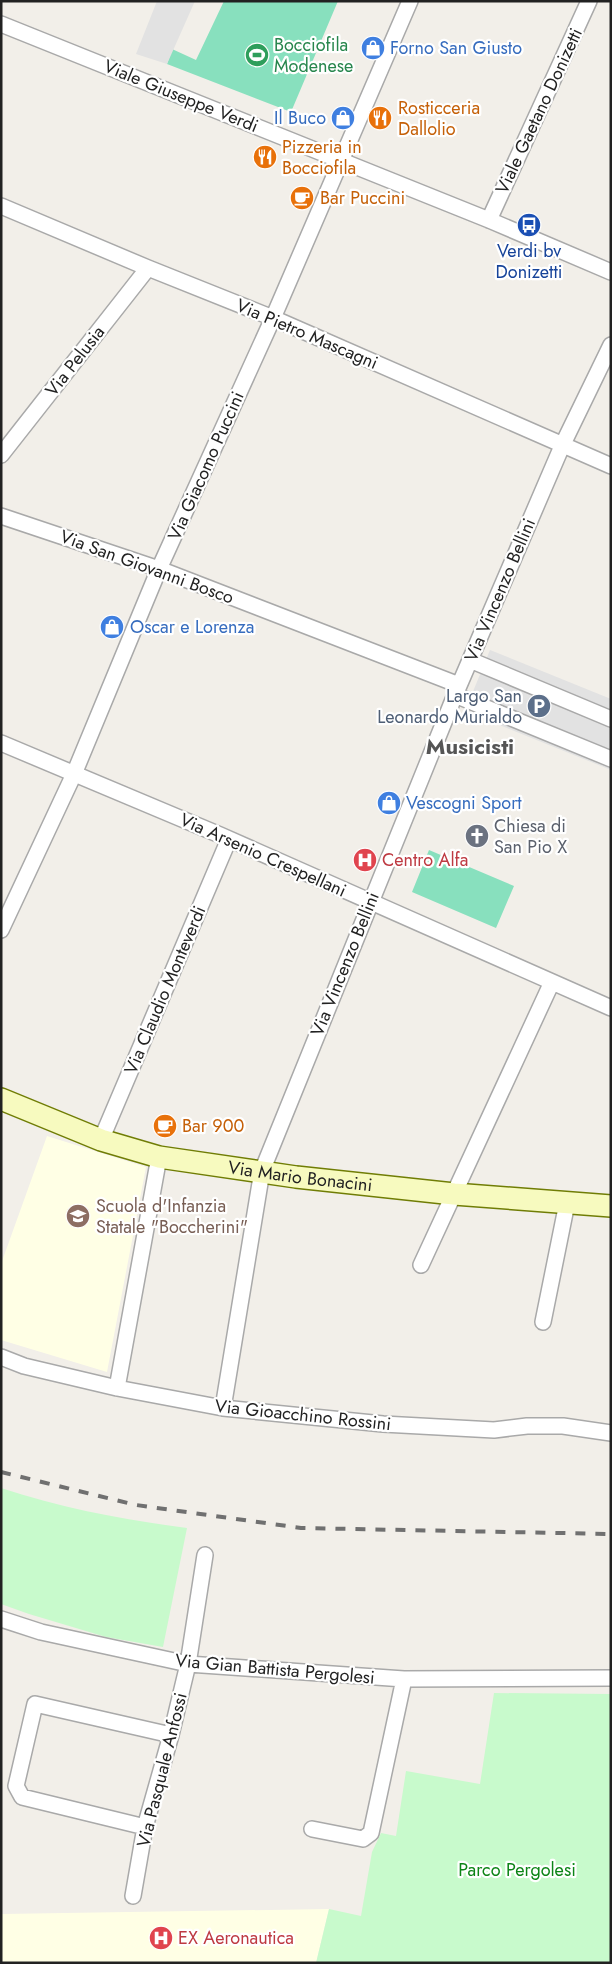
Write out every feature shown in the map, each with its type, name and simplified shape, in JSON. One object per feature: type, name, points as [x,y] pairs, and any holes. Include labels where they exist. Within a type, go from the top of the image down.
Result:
[{"type":"main road","name":"Via Mario Bonacini","points":[[1,1099],[101,1140],[159,1157],[454,1194],[611,1206]]},
{"type":"street","name":"Via Giacomo Puccini","points":[[1,930],[5,913],[74,774],[159,569],[273,318],[410,1]]},
{"type":"street","name":"Viale Gaetano Donizetti","points":[[489,220],[589,1]]},
{"type":"street","name":"Viale Giuseppe Verdi","points":[[1,24],[489,220],[611,272]]},
{"type":"street","name":"Via Pietro Mascagni","points":[[1,206],[273,318],[611,466]]},
{"type":"street","name":"Via Pelusia","points":[[1,455],[148,268]]},
{"type":"street","name":"Via Vincenzo Bellini","points":[[224,1408],[262,1171],[457,690],[562,446],[611,345]]},
{"type":"street","name":"Via San Giovanni Bosco","points":[[1,516],[159,569],[457,690]]},
{"type":"street","points":[[470,660],[611,719]]},
{"type":"street","points":[[457,690],[611,759]]},
{"type":"street","name":"Via Arsenio Crespellani","points":[[1,742],[229,839],[611,1008]]},
{"type":"street","name":"Via Claudio Monteverdi","points":[[101,1140],[229,839]]},
{"type":"street","points":[[421,1265],[552,982]]},
{"type":"street","points":[[117,1388],[159,1157]]},
{"type":"street","points":[[542,1322],[567,1203]]},
{"type":"street","name":"Via Gioacchino Rossini","points":[[1,1357],[24,1366],[117,1388],[224,1408],[302,1418],[494,1430],[527,1426],[563,1426],[611,1432]]},
{"type":"street","name":"Via Pasquale Anfossi","points":[[133,1896],[145,1827],[171,1735],[188,1664],[205,1555]]},
{"type":"street","name":"Via Gian Battista Pergolesi","points":[[1,1619],[41,1632],[188,1664],[404,1679],[611,1678]]},
{"type":"street","points":[[312,1829],[363,1839],[371,1833],[404,1679]]},
{"type":"street","points":[[145,1827],[22,1797],[16,1786],[35,1704],[171,1735]]},
{"type":"shaded area","points":[[157,1],[195,1],[167,64],[136,54]]},
{"type":"shaded area","name":"Largo San Leonardo Murialdo","points":[[490,650],[611,699],[611,770],[465,711]]},
{"type":"shaded area","name":"Scuola d'Infanzia Statale \"Boccherini\"","points":[[47,1136],[146,1167],[107,1372],[1,1340],[1,1264]]},
{"type":"shaded area","name":"EX Aeronautica","points":[[329,1909],[316,1963],[1,1963],[1,1914]]},
{"type":"green space","name":"Bocciofila Modenese","points":[[224,1],[338,1],[291,112],[167,64],[172,49],[196,60]]},
{"type":"green space","points":[[429,850],[514,886],[496,928],[412,892]]},
{"type":"green space","points":[[1,1488],[47,1502],[93,1512],[187,1528],[163,1647],[106,1637],[1,1604]]},
{"type":"green space","name":"Parco Pergolesi","points":[[494,1693],[611,1694],[611,1963],[316,1963],[329,1909],[361,1916],[372,1852],[381,1833],[396,1836],[406,1771],[480,1784]]},
{"type":"railway","points":[[1,1472],[136,1505],[301,1528],[611,1534]]},
{"type":"place","name":"Forno San Giusto","points":[[373,48]]},
{"type":"place","name":"Bocciofila Modenese","points":[[257,55]]},
{"type":"place","name":"Il Buco","points":[[343,118]]},
{"type":"place","name":"Rosticceria Dallolio","points":[[380,118]]},
{"type":"place","name":"Pizzeria in Bocciofila","points":[[265,157]]},
{"type":"place","name":"Bar Puccini","points":[[302,198]]},
{"type":"place","name":"Verdi bv Donizetti","points":[[529,225]]},
{"type":"place","name":"Oscar e Lorenza","points":[[112,627]]},
{"type":"place","name":"Largo San Leonardo Murialdo","points":[[539,706]]},
{"type":"place","name":"Vescogni Sport","points":[[389,803]]},
{"type":"place","name":"Chiesa di San Pio X","points":[[477,836]]},
{"type":"place","name":"Centro Alfa","points":[[365,860]]},
{"type":"place","name":"Bar 900","points":[[165,1126]]},
{"type":"place","name":"Scuola d'Infanzia Statale \"Boccherini\"","points":[[78,1216]]},
{"type":"place","name":"EX Aeronautica","points":[[161,1938]]},
{"type":"district","name":"Musicisti","points":[[470,746]]}]
